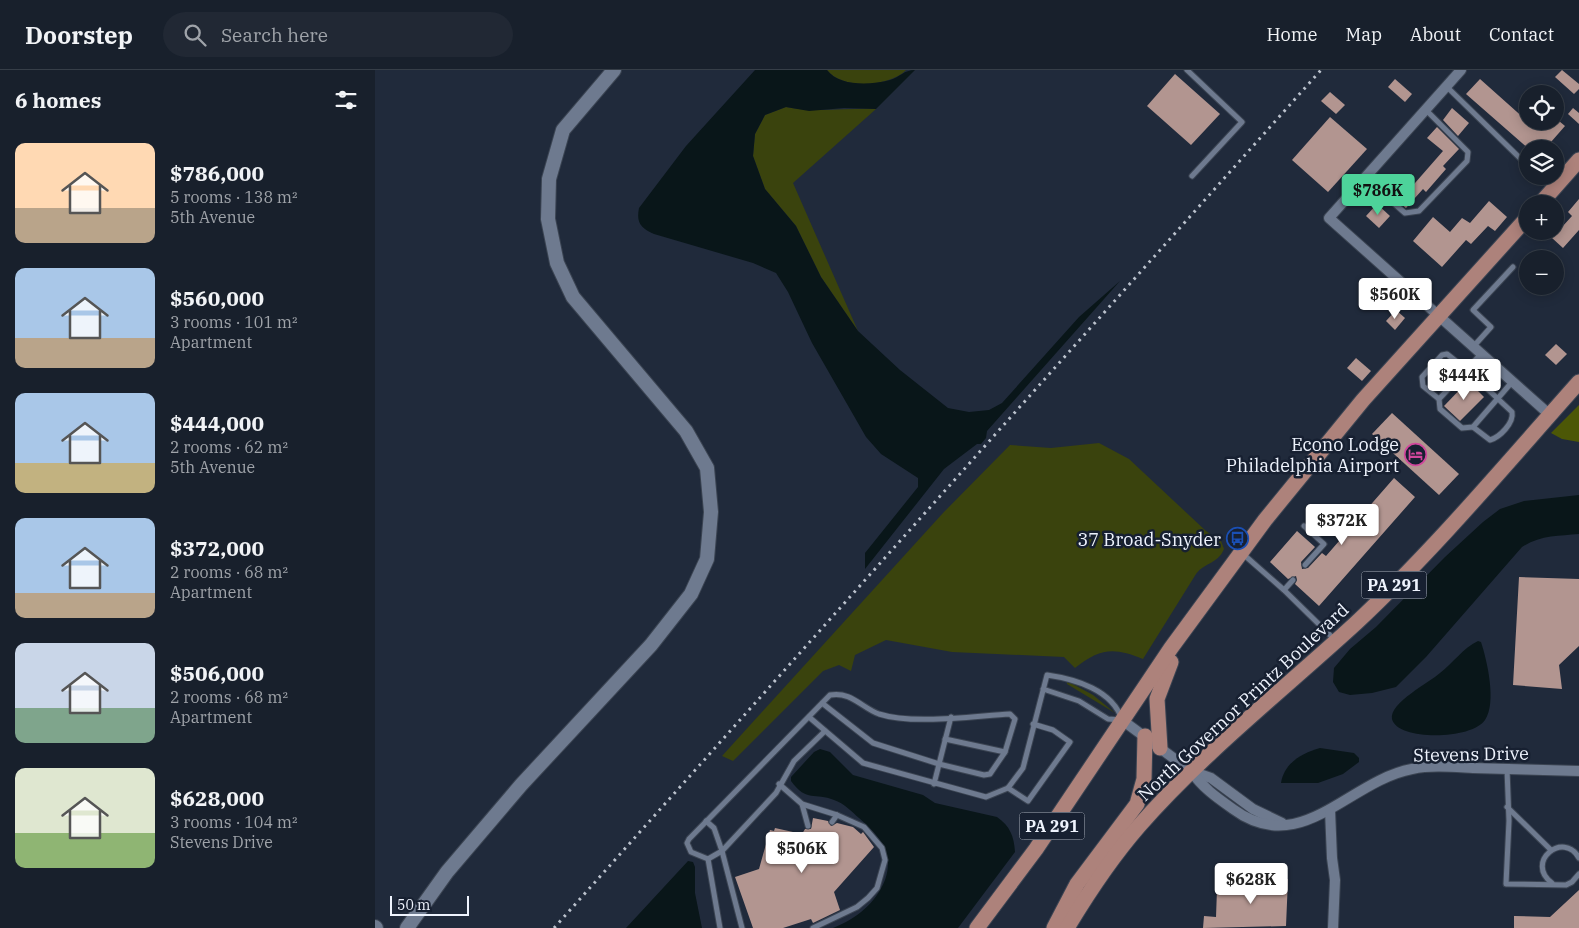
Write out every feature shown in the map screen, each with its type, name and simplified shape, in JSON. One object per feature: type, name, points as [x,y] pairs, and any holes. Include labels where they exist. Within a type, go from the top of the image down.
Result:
[{"type":"main road","points":[[1548,195],[1579,160]]},
{"type":"main road","name":"PA 291","points":[[977,928],[1036,849],[1188,624],[1241,552],[1322,449],[1519,227]]},
{"type":"main road","name":"North Governor Printz Boulevard","points":[[1067,928],[1127,840],[1191,771],[1336,641],[1437,541],[1579,382]]},
{"type":"main road","points":[[1160,748],[1157,699],[1162,680],[1188,624]]},
{"type":"main road","points":[[1054,928],[1077,884],[1137,804],[1144,778],[1145,736]]},
{"type":"street","points":[[407,928],[447,872],[521,785],[651,645],[691,594],[707,559],[711,512],[707,468],[686,430],[573,297],[557,263],[548,219],[549,179],[563,130],[614,70]]},
{"type":"street","points":[[1461,70],[1329,218],[1549,415]]},
{"type":"street","name":"Stevens Drive","points":[[1122,720],[1191,771],[1204,789],[1246,819],[1257,824],[1287,825],[1305,822],[1330,810],[1374,784],[1413,768],[1579,770]]},
{"type":"street","points":[[1330,810],[1331,858],[1335,880],[1333,928]]},
{"type":"lane","points":[[1187,70],[1241,122],[1192,176]]},
{"type":"lane","points":[[1447,86],[1519,156]]},
{"type":"lane","points":[[1365,178],[1405,212],[1419,211],[1467,161],[1468,152],[1425,110]]},
{"type":"lane","points":[[1549,185],[1553,189]]},
{"type":"lane","points":[[1439,399],[1467,369],[1491,327],[1473,310],[1513,266]]},
{"type":"lane","points":[[1447,354],[1467,369],[1498,399],[1512,412],[1513,417],[1498,436],[1490,440],[1473,427],[1462,428],[1440,409],[1439,399],[1423,386],[1422,377],[1433,364],[1447,354]]},
{"type":"lane","points":[[1473,427],[1512,382]]},
{"type":"lane","points":[[1304,526],[1324,544],[1305,565]]},
{"type":"lane","points":[[1241,552],[1284,590],[1336,641]]},
{"type":"lane","points":[[1284,590],[1293,580]]},
{"type":"lane","points":[[809,717],[863,763],[986,797],[1008,788],[1023,768],[1033,724],[1043,689],[1047,675],[1069,678],[1100,693],[1118,706],[1122,720],[1108,719],[1079,701],[1043,689]]},
{"type":"lane","points":[[823,703],[873,743],[939,764],[990,774],[1005,752],[1015,719],[1013,715],[892,716],[878,713],[849,696],[831,695],[823,703],[809,717],[706,821],[687,843],[691,852],[708,859],[722,852],[776,793],[779,784],[794,761],[825,731]]},
{"type":"lane","points":[[934,784],[951,717]]},
{"type":"lane","points":[[1008,788],[1028,801],[1069,742],[1053,730],[1033,724]]},
{"type":"lane","points":[[945,739],[1005,752]]},
{"type":"lane","points":[[1507,769],[1509,821],[1506,884],[1553,883],[1566,885],[1572,882],[1579,874]]},
{"type":"lane","points":[[779,784],[802,804],[837,815],[864,827],[882,848],[885,860],[877,888],[857,907],[813,928]]},
{"type":"lane","points":[[802,804],[808,826]]},
{"type":"lane","points":[[1507,807],[1551,850]]},
{"type":"lane","points":[[832,822],[837,815]]},
{"type":"lane","points":[[706,821],[714,828],[742,928]]},
{"type":"lane","points":[[1553,883],[1544,874],[1542,867],[1543,860],[1551,850],[1563,847],[1569,848],[1579,858]]},
{"type":"lane","points":[[708,859],[720,928]]},
{"type":"green space","points":[[827,70],[906,70],[889,80],[866,84],[843,81]]},
{"type":"green space","points":[[786,107],[819,110],[876,109],[793,183],[858,331],[821,277],[796,226],[765,189],[753,156],[755,134],[765,115]]},
{"type":"green space","points":[[1579,405],[1579,442],[1562,439],[1551,433]]},
{"type":"green space","points":[[1099,443],[1129,459],[1206,531],[1221,541],[1224,549],[1218,558],[1203,567],[1196,574],[1143,659],[1115,651],[1107,652],[1092,656],[1075,668],[1064,657],[952,652],[886,640],[855,655],[851,671],[839,665],[823,671],[733,761],[722,756],[943,513],[1010,445],[1051,448]]},
{"type":"green space","points":[[1067,681],[1093,695],[1115,713],[1067,684]]},
{"type":"shaded area","points":[[755,70],[827,70],[833,76],[848,82],[865,84],[890,80],[908,71],[915,70],[876,109],[844,108],[809,111],[786,107],[765,115],[755,134],[753,156],[765,189],[796,226],[821,277],[858,331],[900,370],[948,408],[969,412],[989,410],[1002,403],[1079,317],[1120,281],[987,431],[986,438],[981,444],[977,444],[944,469],[865,569],[865,553],[918,487],[918,478],[881,454],[866,437],[812,343],[788,292],[776,273],[753,263],[654,234],[643,227],[638,218],[639,208],[686,146]]},
{"type":"shaded area","points":[[1579,495],[1579,534],[1543,538],[1522,547],[1426,657],[1396,687],[1372,693],[1350,695],[1339,692],[1333,682],[1334,668],[1350,649],[1376,627],[1445,557],[1483,522],[1500,509],[1524,501]]},
{"type":"shaded area","points":[[1478,641],[1481,642],[1490,681],[1489,713],[1485,720],[1477,727],[1451,734],[1420,734],[1397,726],[1392,719],[1397,706]]},
{"type":"shaded area","points":[[1320,748],[1354,753],[1359,758],[1359,762],[1343,774],[1318,783],[1281,783],[1290,764],[1301,756]]},
{"type":"shaded area","points":[[820,749],[830,752],[853,775],[923,795],[935,803],[997,817],[1008,828],[1014,841],[1015,852],[958,928],[833,928],[850,920],[871,903],[885,880],[888,861],[883,845],[878,838],[848,808],[838,801],[807,795],[791,781],[791,777],[814,752]]},
{"type":"shaded area","points":[[688,861],[693,862],[695,867],[695,893],[702,928],[626,928]]},
{"type":"building","points":[[1562,70],[1579,84],[1579,89],[1574,94],[1555,77]]},
{"type":"building","points":[[1175,74],[1220,114],[1191,145],[1147,106]]},
{"type":"building","points":[[1395,79],[1412,94],[1405,102],[1388,87]]},
{"type":"building","points":[[1480,79],[1519,114],[1519,130],[1562,130],[1553,140],[1519,140],[1466,94]]},
{"type":"building","points":[[1330,92],[1345,105],[1336,114],[1321,101]]},
{"type":"building","points":[[1452,108],[1469,123],[1458,136],[1443,120]]},
{"type":"building","points":[[1573,108],[1579,113],[1579,124],[1568,114]]},
{"type":"building","points":[[1330,117],[1367,149],[1328,192],[1292,160]]},
{"type":"building","points":[[1437,127],[1459,149],[1443,166],[1446,169],[1426,192],[1423,189],[1406,208],[1384,189],[1393,178],[1408,191],[1443,151],[1427,138]]},
{"type":"building","points":[[1579,199],[1579,230],[1563,248],[1554,240],[1564,240],[1564,225],[1572,216],[1568,212]]},
{"type":"building","points":[[1489,201],[1507,217],[1495,231],[1488,226],[1471,244],[1466,240],[1442,267],[1413,241],[1433,217],[1450,232],[1462,218],[1470,223]]},
{"type":"building","points":[[1377,204],[1390,216],[1379,228],[1366,216]]},
{"type":"building","points":[[1396,310],[1405,318],[1395,330],[1386,321]]},
{"type":"building","points":[[1556,344],[1567,354],[1556,365],[1545,355]]},
{"type":"building","points":[[1356,358],[1371,371],[1362,381],[1347,368]]},
{"type":"building","points":[[1468,381],[1484,397],[1460,421],[1444,406]]},
{"type":"building","name":"Econo Lodge Philadelphia Airport","points":[[1392,413],[1459,474],[1439,495],[1372,434]]},
{"type":"building","points":[[1394,478],[1415,497],[1319,606],[1295,584],[1296,576],[1288,579],[1270,562],[1297,531],[1315,547],[1301,562],[1302,569],[1308,568],[1322,553],[1326,556]]},
{"type":"building","points":[[1519,577],[1579,579],[1579,646],[1559,665],[1562,689],[1513,685]]},
{"type":"building","points":[[813,818],[828,821],[831,826],[837,823],[853,827],[861,834],[863,832],[874,847],[834,892],[840,910],[813,923],[811,919],[783,928],[753,928],[735,877],[759,869],[770,830],[774,831],[775,828],[802,834],[805,829],[811,829]]},
{"type":"building","points":[[1239,878],[1288,879],[1286,926],[1203,928],[1204,916],[1216,917],[1217,889],[1239,890]]},
{"type":"building","points":[[1579,890],[1579,928],[1514,928],[1514,916],[1550,917]]},
{"type":"railway","points":[[554,928],[1321,70]]},
{"type":"place","name":"Econo Lodge Philadelphia Airport","points":[[1415,454]]},
{"type":"place","name":"37 Broad-Snyder","points":[[1237,539]]}]
